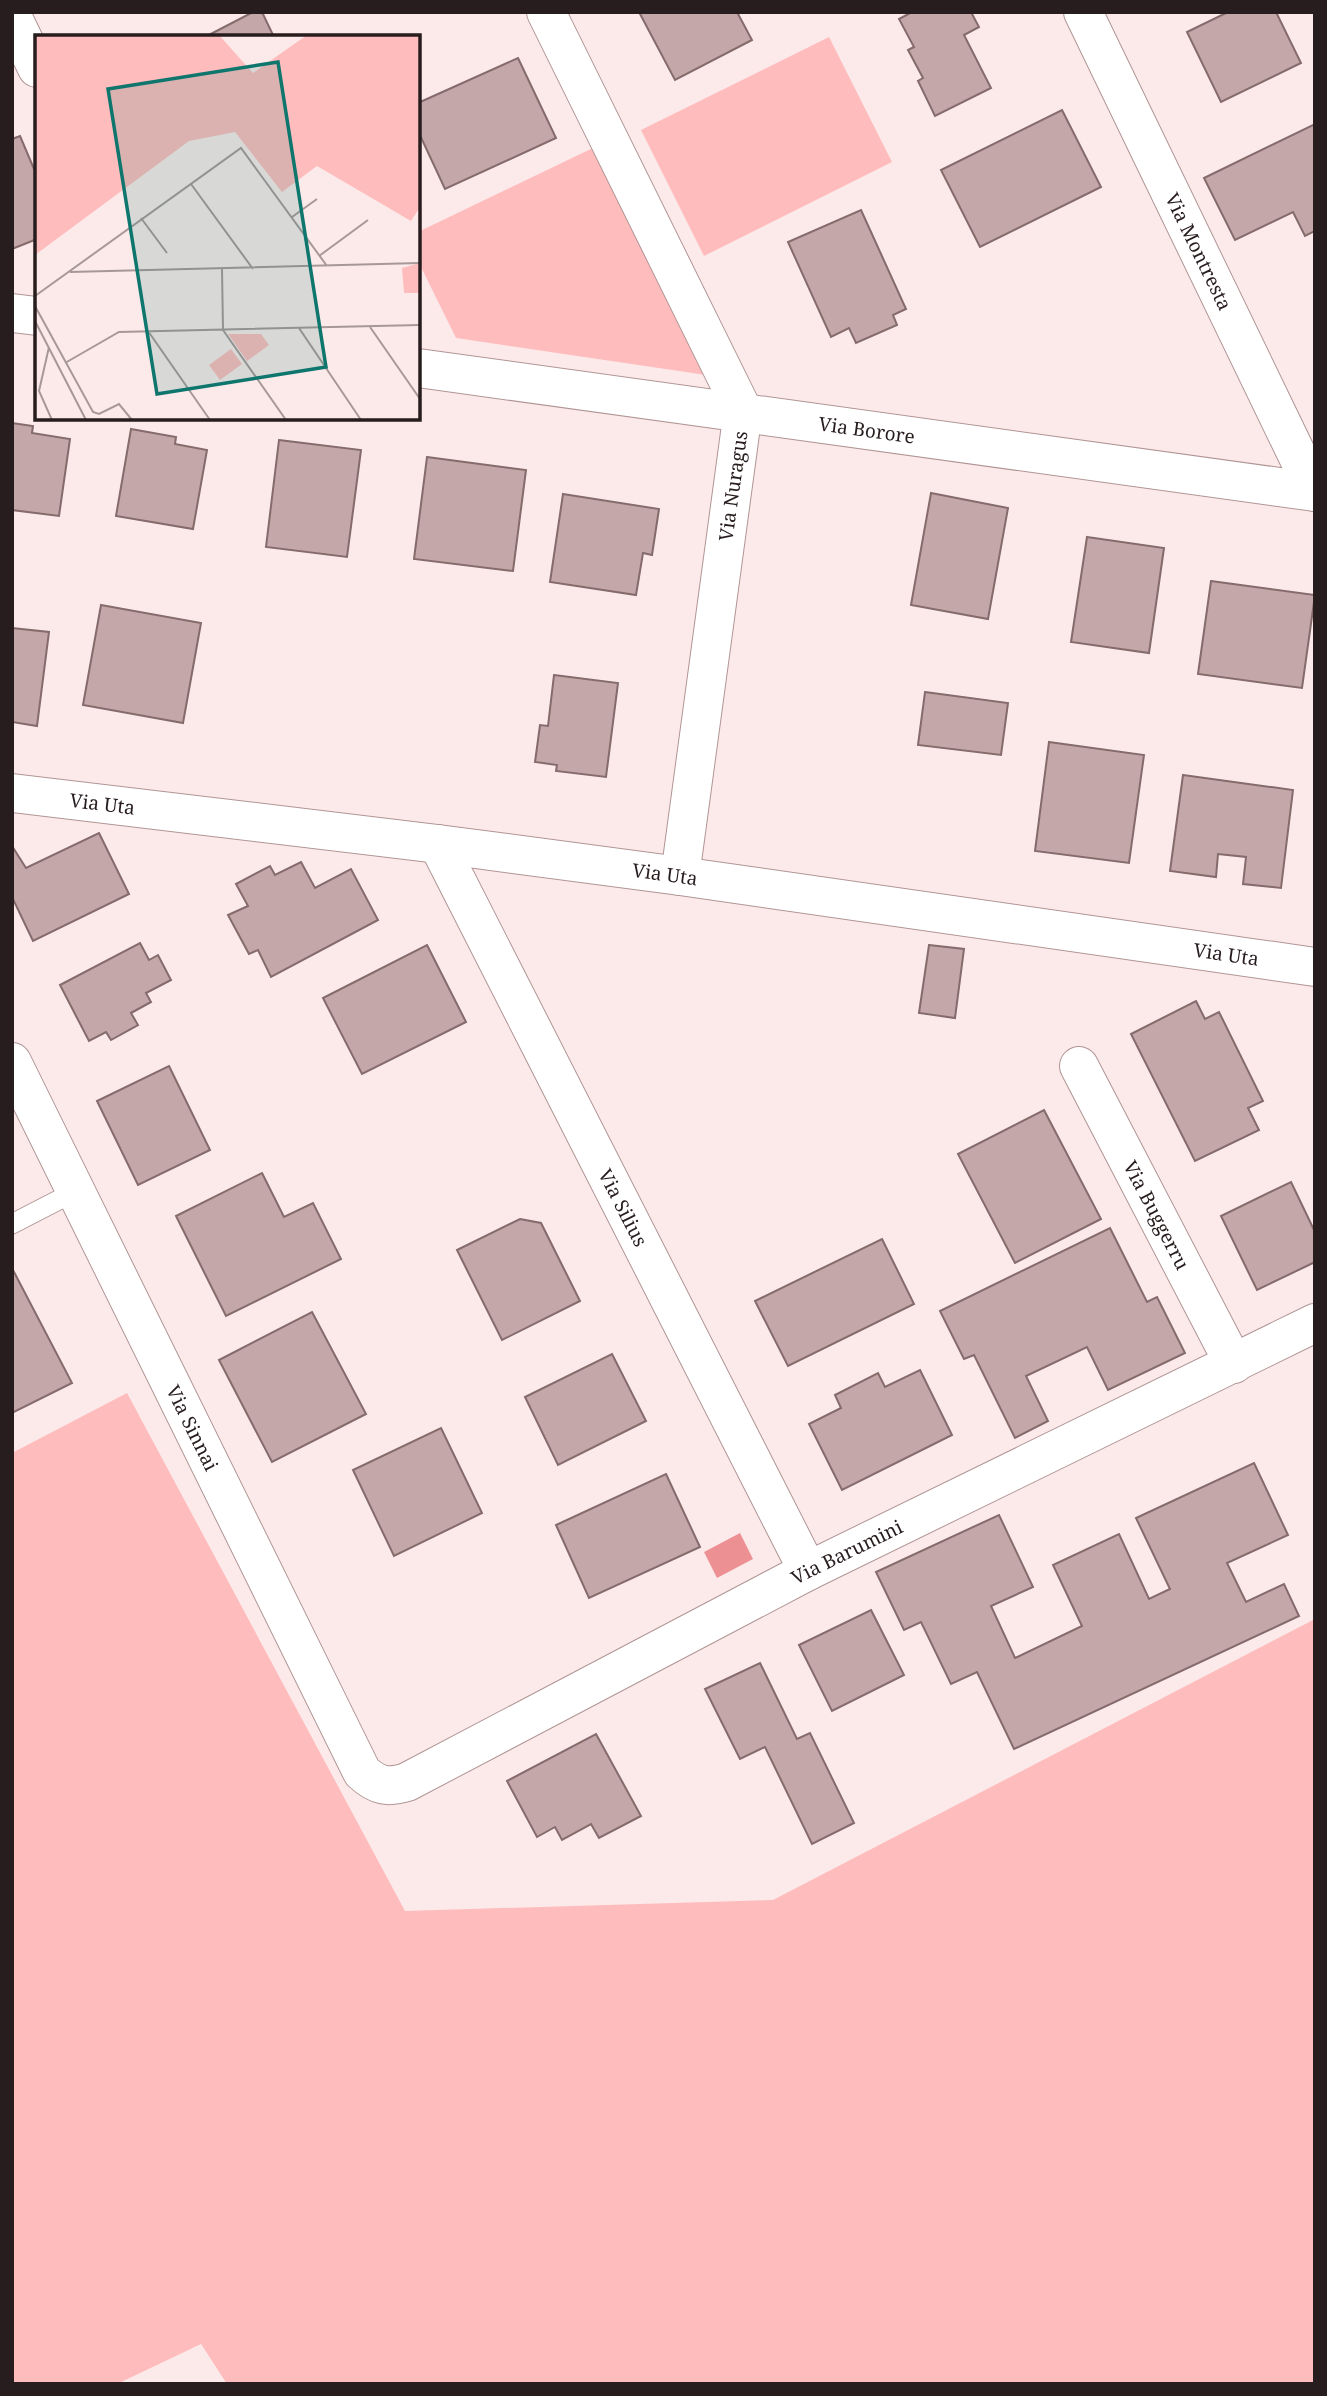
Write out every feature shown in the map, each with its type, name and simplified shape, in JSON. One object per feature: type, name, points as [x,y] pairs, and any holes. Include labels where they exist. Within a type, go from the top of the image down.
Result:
[{"type":"street","name":"Via Nuragus","points":[[546,12],[743,411],[680,876]]},
{"type":"street","name":"Via Montresta","points":[[1083,12],[1315,492]]},
{"type":"street","points":[[12,16],[35,64]]},
{"type":"street","points":[[12,313],[35,316]]},
{"type":"street","name":"Via Borore","points":[[420,368],[1315,492]]},
{"type":"street","name":"Via Uta","points":[[12,793],[680,876],[1315,967]]},
{"type":"street","name":"Via Silius","points":[[438,844],[808,1571]]},
{"type":"street","name":"Via Sinnai","points":[[12,1062],[362,1772],[371,1781],[382,1786]]},
{"type":"street","name":"Via Buggerru","points":[[1079,1066],[1234,1364]]},
{"type":"street","name":"Via Barumini","points":[[382,1786],[407,1782],[808,1571],[1315,1323]]},
{"type":"lane","points":[[12,1224],[76,1191]]},
{"type":"shaded area","points":[[829,37],[892,162],[704,256],[641,130]]},
{"type":"shaded area","points":[[595,147],[706,375],[456,338],[420,265],[420,231]]},
{"type":"shaded area","points":[[127,1393],[405,1911],[773,1900],[1315,1619],[1315,2384],[227,2384],[201,2344],[117,2384],[12,2384],[12,1453]]},
{"type":"shaded area","points":[[740,1533],[753,1559],[717,1578],[704,1552]]},
{"type":"building","points":[[253,12],[262,12],[273,35],[209,35]]},
{"type":"building","points":[[639,12],[737,12],[752,40],[675,80]]},
{"type":"building","points":[[912,12],[971,12],[979,27],[964,35],[991,88],[935,116],[918,81],[923,78],[908,50],[914,47],[899,19]]},
{"type":"building","points":[[1228,12],[1276,12],[1301,63],[1221,102],[1187,32]]},
{"type":"building","points":[[518,58],[556,138],[445,189],[420,135],[420,102]]},
{"type":"building","points":[[1062,110],[1101,187],[980,247],[941,170]]},
{"type":"building","points":[[1315,124],[1315,231],[1305,236],[1293,212],[1235,240],[1204,178]]},
{"type":"building","points":[[20,136],[35,171],[35,240],[12,249],[12,139]]},
{"type":"building","points":[[861,210],[906,309],[893,315],[897,325],[856,343],[849,328],[831,337],[788,242]]},
{"type":"building","points":[[12,423],[33,426],[32,433],[70,439],[59,516],[12,510]]},
{"type":"building","points":[[131,429],[176,437],[175,444],[207,450],[193,529],[116,516]]},
{"type":"building","points":[[279,440],[361,450],[347,557],[266,547]]},
{"type":"building","points":[[427,457],[526,470],[513,571],[414,559]]},
{"type":"building","points":[[931,493],[1008,508],[988,619],[911,605]]},
{"type":"building","points":[[563,494],[659,509],[652,555],[643,553],[636,595],[550,582]]},
{"type":"building","points":[[1087,537],[1164,548],[1149,653],[1071,642]]},
{"type":"building","points":[[1211,581],[1315,595],[1302,688],[1198,674]]},
{"type":"building","points":[[101,605],[201,623],[183,723],[83,705]]},
{"type":"building","points":[[12,628],[49,632],[37,726],[12,722]]},
{"type":"building","points":[[554,675],[618,683],[606,777],[556,771],[557,765],[535,762],[540,725],[548,726]]},
{"type":"building","points":[[925,692],[1008,703],[1001,755],[918,745]]},
{"type":"building","points":[[1049,742],[1144,755],[1129,863],[1035,851]]},
{"type":"building","points":[[1183,775],[1293,790],[1281,888],[1243,884],[1246,857],[1218,854],[1216,877],[1170,871]]},
{"type":"building","points":[[99,833],[129,894],[33,941],[12,897],[12,846],[26,868]]},
{"type":"building","points":[[301,862],[315,888],[351,869],[378,920],[271,977],[258,950],[249,954],[228,915],[248,906],[236,884],[270,866],[275,875]]},
{"type":"building","points":[[140,943],[149,960],[158,955],[171,980],[146,993],[151,1002],[131,1013],[138,1025],[111,1040],[106,1032],[89,1041],[60,985]]},
{"type":"building","points":[[427,945],[466,1022],[362,1074],[323,998]]},
{"type":"building","points":[[929,945],[964,949],[955,1018],[919,1013]]},
{"type":"building","points":[[1196,1001],[1205,1019],[1219,1012],[1263,1101],[1248,1108],[1259,1130],[1195,1161],[1131,1034]]},
{"type":"building","points":[[169,1066],[210,1150],[138,1185],[97,1101]]},
{"type":"building","points":[[1044,1110],[1101,1219],[1015,1263],[958,1154]]},
{"type":"building","points":[[262,1173],[284,1217],[313,1203],[341,1259],[226,1316],[176,1216]]},
{"type":"building","points":[[1291,1182],[1315,1232],[1315,1262],[1257,1290],[1221,1216]]},
{"type":"building","points":[[520,1219],[541,1223],[580,1301],[502,1340],[457,1250]]},
{"type":"building","points":[[1110,1228],[1147,1302],[1157,1297],[1185,1353],[1108,1390],[1087,1347],[1026,1376],[1048,1421],[1015,1438],[974,1355],[964,1359],[940,1311]]},
{"type":"building","points":[[882,1239],[914,1304],[788,1366],[755,1301]]},
{"type":"building","points":[[12,1271],[72,1383],[12,1413]]},
{"type":"building","points":[[312,1312],[366,1414],[272,1462],[219,1360]]},
{"type":"building","points":[[612,1354],[646,1421],[558,1465],[525,1397]]},
{"type":"building","points":[[920,1370],[952,1435],[842,1490],[809,1424],[841,1408],[835,1395],[878,1373],[885,1387]]},
{"type":"building","points":[[441,1428],[482,1513],[394,1556],[353,1470]]},
{"type":"building","points":[[1254,1463],[1288,1535],[1227,1563],[1246,1602],[1284,1584],[1299,1616],[1014,1749],[977,1672],[951,1684],[921,1622],[904,1630],[876,1572],[999,1515],[1033,1587],[991,1606],[1015,1658],[1082,1626],[1053,1565],[1119,1534],[1149,1599],[1170,1589],[1136,1518]]},
{"type":"building","points":[[666,1474],[700,1547],[589,1598],[556,1525]]},
{"type":"building","points":[[871,1610],[904,1675],[832,1711],[799,1645]]},
{"type":"building","points":[[760,1663],[797,1739],[810,1733],[854,1823],[812,1844],[765,1747],[740,1759],[705,1689]]},
{"type":"building","points":[[596,1734],[641,1816],[599,1838],[591,1824],[562,1840],[555,1827],[537,1837],[507,1781]]}]
